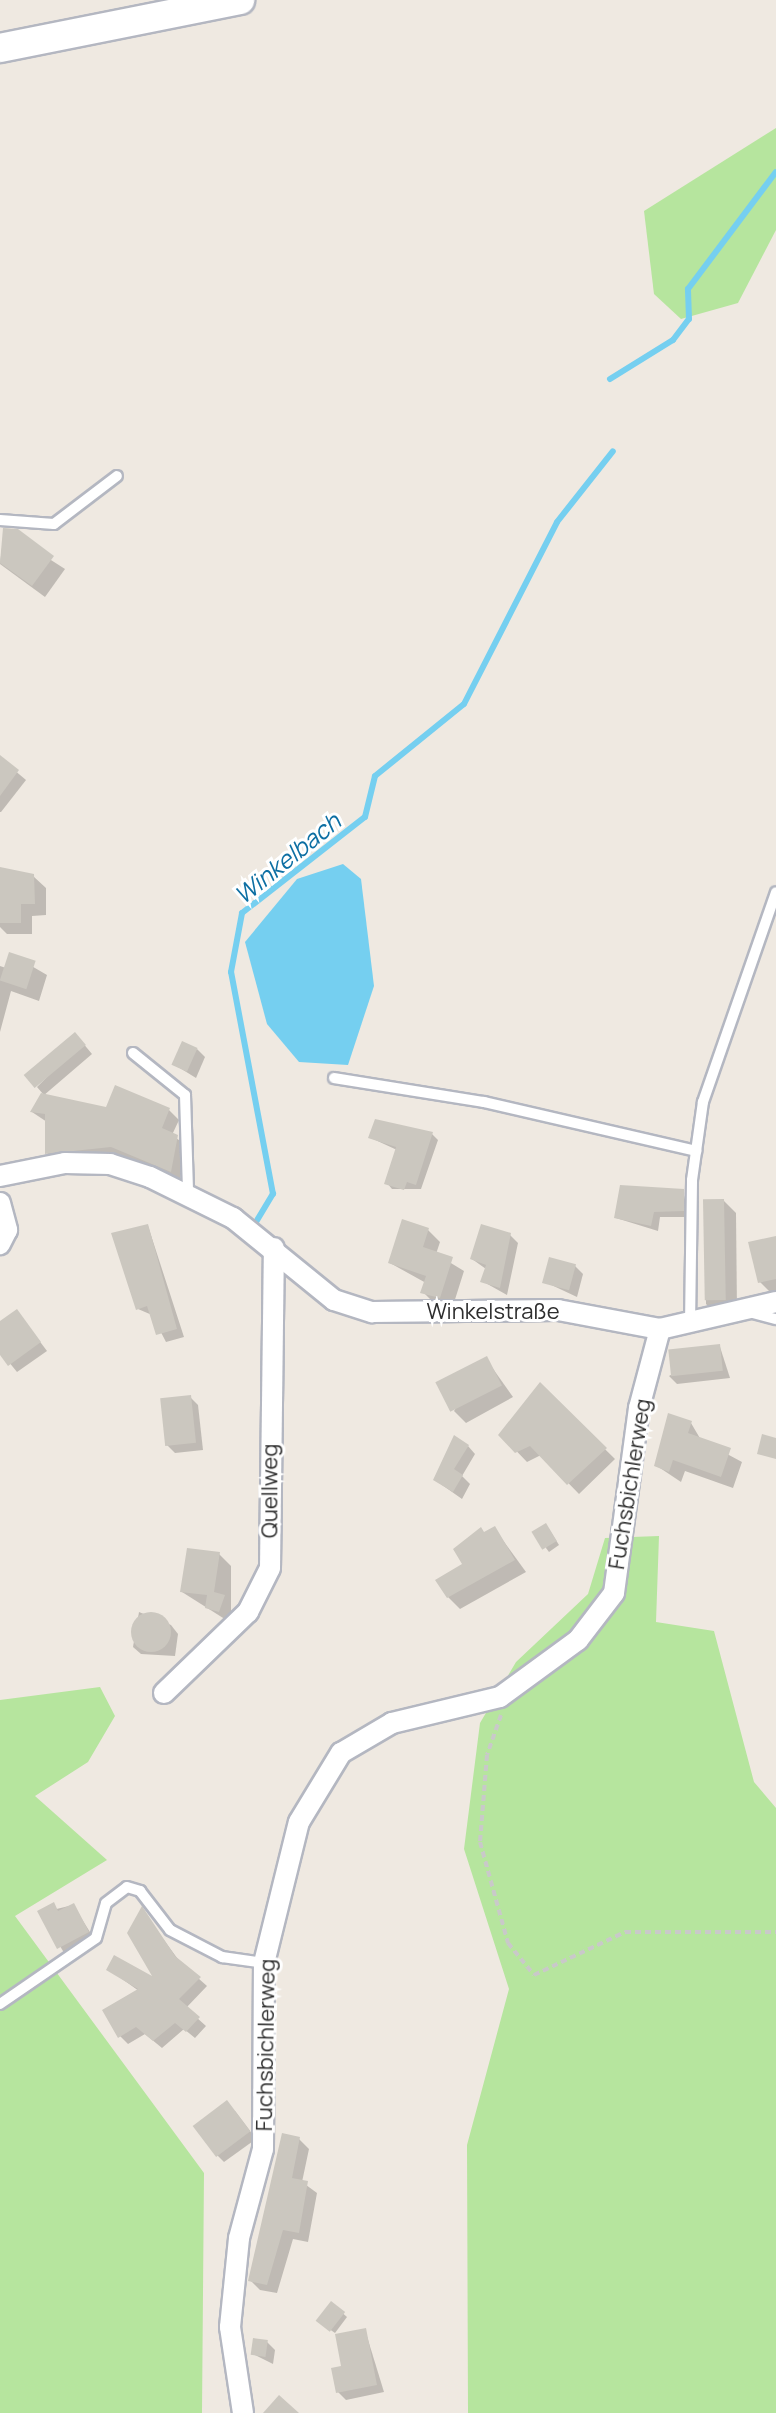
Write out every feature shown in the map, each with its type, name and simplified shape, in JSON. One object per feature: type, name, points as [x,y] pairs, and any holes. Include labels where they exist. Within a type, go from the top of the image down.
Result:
[{"type":"street","points":[[0,48],[240,0]]},
{"type":"street","name":"Winkelstraße","points":[[0,1176],[65,1163],[110,1164],[188,1191],[274,1248],[334,1300],[372,1312],[558,1310],[660,1329],[690,1326],[776,1302]]},
{"type":"street","points":[[0,1203],[7,1230],[0,1244]]},
{"type":"street","name":"Quellweg","points":[[164,1693],[248,1612],[270,1568],[274,1248]]},
{"type":"street","name":"Fuchsbichlerweg","points":[[243,2413],[230,2327],[239,2238],[263,2149],[264,1963],[299,1822],[341,1753],[392,1723],[500,1697],[578,1640],[614,1593],[639,1408],[660,1329]]},
{"type":"lane","points":[[0,520],[54,524],[117,476]]},
{"type":"lane","points":[[690,1326],[696,1151],[720,1040],[776,892]]},
{"type":"lane","points":[[133,1053],[185,1095],[188,1191]]},
{"type":"lane","points":[[334,1078],[498,1104],[696,1151]]},
{"type":"lane","points":[[749,1312],[776,1319]]},
{"type":"lane","points":[[0,2004],[88,1946],[106,1903],[127,1887],[140,1891],[170,1930],[222,1957],[264,1963]]},
{"type":"path","points":[[500,1697],[480,1842],[508,1943],[534,1975],[625,1932],[776,1932]]},
{"type":"green space","points":[[776,128],[776,230],[738,303],[681,319],[654,294],[644,211]]},
{"type":"green space","points":[[659,1536],[656,1622],[714,1631],[754,1782],[776,1808],[776,2413],[468,2413],[467,2145],[509,1989],[464,1849],[480,1723],[516,1662],[588,1594],[605,1538]]},
{"type":"green space","points":[[100,1687],[115,1716],[88,1762],[35,1796],[107,1860],[15,1916],[204,2173],[202,2413],[0,2413],[0,1700]]},
{"type":"water","points":[[343,864],[361,879],[374,986],[348,1065],[299,1062],[267,1024],[245,942],[297,879]]},
{"type":"building","points":[[3,528],[18,529],[54,556],[32,586],[0,563]]},
{"type":"building","points":[[0,755],[19,770],[0,796]]},
{"type":"building","points":[[0,867],[34,874],[35,904],[21,904],[21,923],[0,923]]},
{"type":"building","points":[[9,952],[36,961],[26,989],[0,981]]},
{"type":"building","points":[[75,1032],[86,1045],[35,1088],[24,1075]]},
{"type":"building","points":[[182,1041],[198,1048],[187,1072],[171,1065]]},
{"type":"building","points":[[115,1085],[170,1108],[162,1128],[178,1135],[171,1172],[111,1147],[45,1154],[45,1114],[30,1112],[41,1093],[106,1107]]},
{"type":"building","points":[[375,1119],[433,1132],[416,1185],[407,1182],[404,1190],[384,1184],[396,1147],[368,1138]]},
{"type":"building","points":[[620,1185],[684,1189],[684,1211],[654,1212],[651,1226],[614,1218]]},
{"type":"building","points":[[703,1199],[724,1199],[726,1300],[705,1300]]},
{"type":"building","points":[[402,1219],[429,1228],[423,1247],[453,1257],[440,1298],[420,1293],[426,1276],[388,1263]]},
{"type":"building","points":[[148,1224],[177,1329],[156,1335],[147,1306],[136,1310],[111,1233]]},
{"type":"building","points":[[481,1224],[511,1233],[500,1288],[480,1282],[486,1265],[470,1259]]},
{"type":"building","points":[[776,1236],[776,1279],[758,1283],[748,1242]]},
{"type":"building","points":[[549,1257],[576,1264],[569,1290],[542,1283]]},
{"type":"building","points":[[17,1309],[41,1342],[8,1366],[0,1355],[0,1321]]},
{"type":"building","points":[[720,1344],[723,1371],[671,1376],[668,1349]]},
{"type":"building","points":[[487,1356],[502,1385],[450,1412],[435,1382]]},
{"type":"building","points":[[540,1382],[607,1448],[567,1485],[530,1446],[515,1453],[498,1435]]},
{"type":"building","points":[[191,1395],[196,1443],[165,1446],[160,1398]]},
{"type":"building","points":[[668,1413],[692,1421],[688,1433],[731,1448],[721,1477],[673,1460],[669,1472],[654,1466]]},
{"type":"building","points":[[762,1434],[776,1438],[776,1459],[757,1454]]},
{"type":"building","points":[[454,1435],[469,1445],[454,1469],[463,1475],[453,1492],[433,1480]]},
{"type":"building","points":[[546,1523],[557,1541],[542,1550],[531,1532]]},
{"type":"building","points":[[495,1526],[515,1560],[447,1598],[435,1580],[462,1564],[453,1549],[481,1527],[484,1532]]},
{"type":"building","points":[[187,1548],[220,1552],[214,1592],[225,1595],[219,1612],[205,1608],[207,1595],[180,1592]]},
{"type":"building","points":[[151,1612],[165,1618],[171,1632],[165,1646],[151,1652],[137,1646],[131,1632],[137,1618]]},
{"type":"building","points":[[54,1902],[58,1911],[74,1903],[89,1932],[57,1949],[37,1911]]},
{"type":"building","points":[[142,1906],[175,1956],[201,1977],[179,1999],[200,2017],[186,2032],[175,2023],[153,2041],[136,2027],[118,2038],[102,2010],[138,1989],[106,1970],[114,1955],[152,1976],[127,1933]]},
{"type":"building","points":[[227,2100],[250,2131],[216,2157],[193,2126]]},
{"type":"building","points":[[282,2133],[300,2137],[292,2178],[308,2181],[299,2233],[283,2230],[267,2285],[248,2281]]},
{"type":"building","points":[[331,2301],[345,2312],[330,2332],[316,2321]]},
{"type":"building","points":[[366,2328],[377,2385],[336,2393],[331,2368],[341,2366],[335,2334]]},
{"type":"building","points":[[253,2338],[268,2340],[265,2357],[251,2355]]},
{"type":"building","points":[[279,2395],[299,2413],[263,2413]]},
{"type":"waterway","name":"Winkelbach","points":[[610,379],[673,340],[689,319],[688,289],[776,172]]},
{"type":"waterway","name":"Winkelbach","points":[[253,1227],[273,1194],[231,972],[242,913],[365,817],[375,776],[464,704],[557,522],[613,451]]}]
